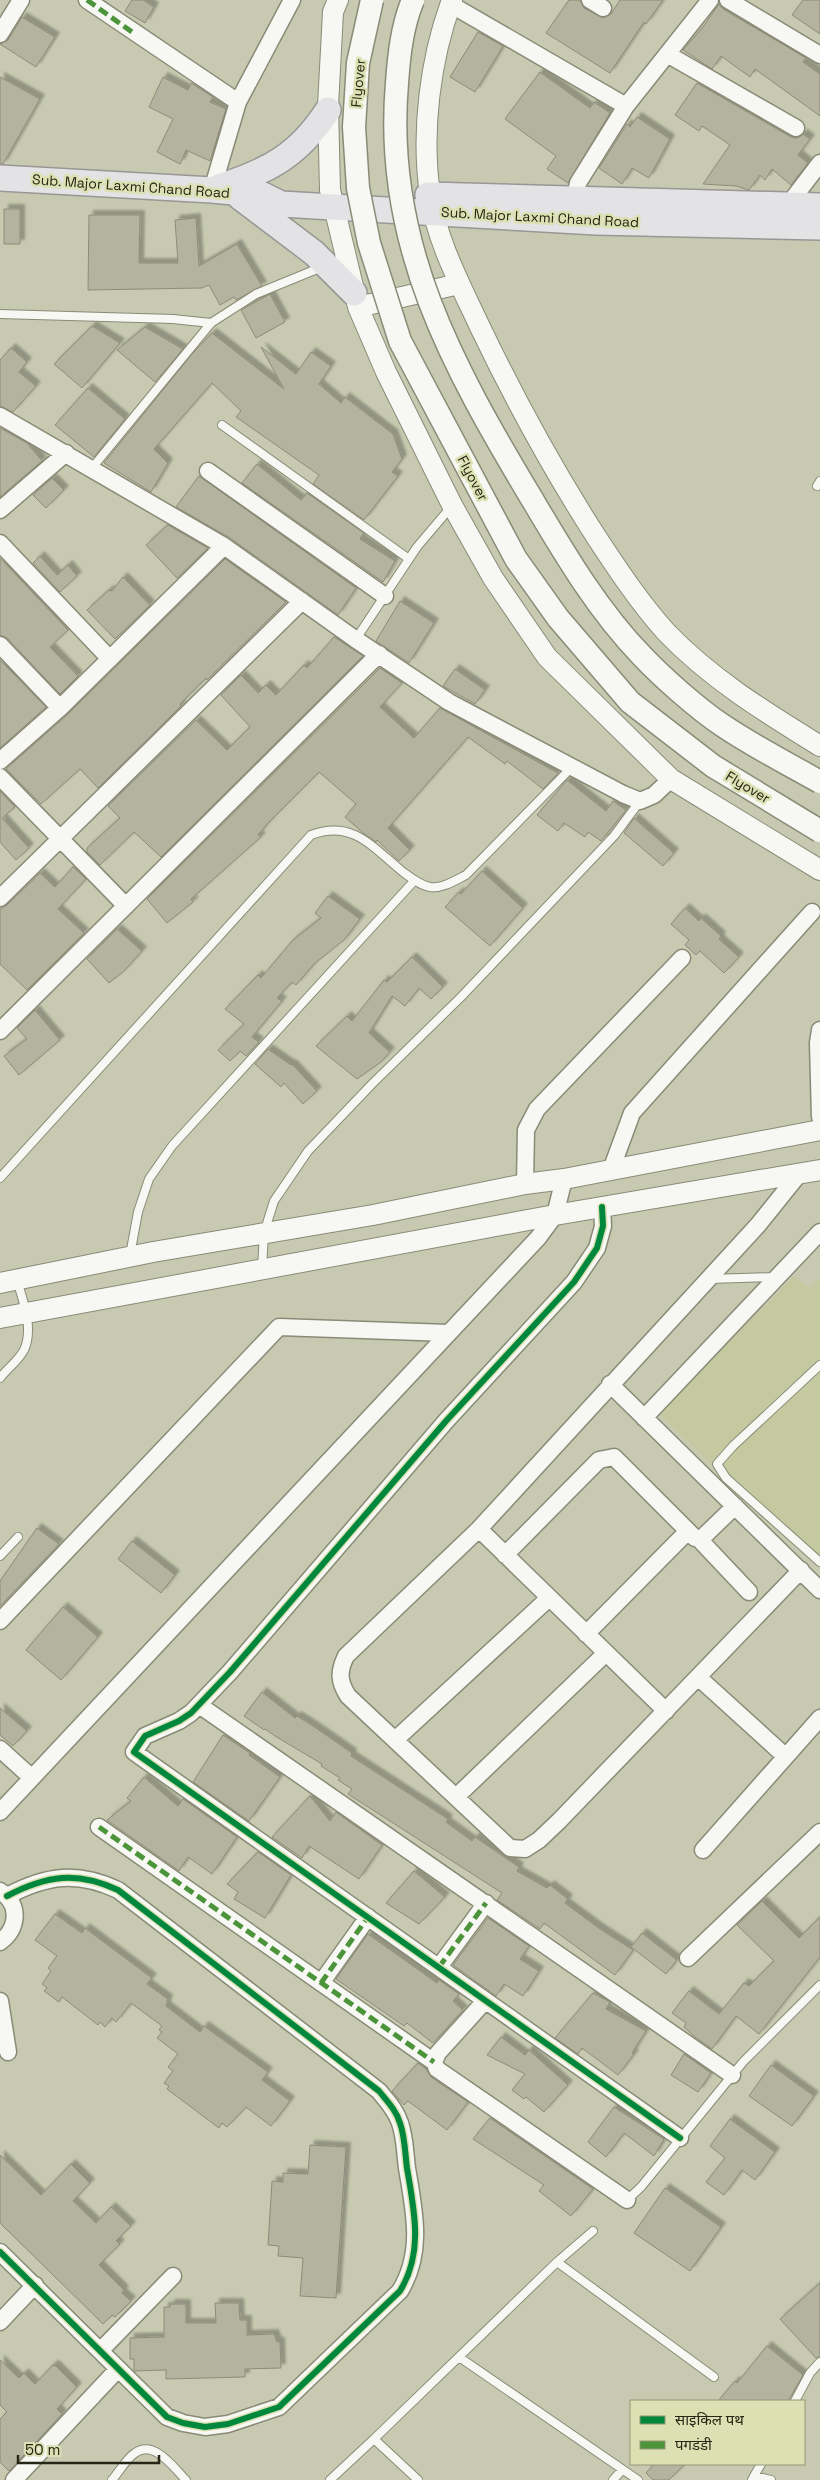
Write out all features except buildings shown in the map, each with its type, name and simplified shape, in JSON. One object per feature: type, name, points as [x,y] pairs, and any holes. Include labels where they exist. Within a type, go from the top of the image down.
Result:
[{"type":"main road","name":"Flyover","points":[[372,0],[358,63],[354,127],[358,188],[369,243],[400,341],[512,550],[558,618],[630,702],[713,766],[820,831]]},
{"type":"main road","points":[[413,0],[406,16],[395,104],[400,199],[415,265],[445,340],[473,399],[576,573],[643,657],[721,725],[820,782]]},
{"type":"main road","points":[[328,110],[303,144],[279,163],[223,191],[289,233],[328,265],[356,300]]},
{"type":"main road","name":"Sub. Major Laxmi Chand Road","points":[[0,178],[223,191],[263,195],[281,204],[332,199],[432,203],[572,210],[820,227]]},
{"type":"main road","name":"Sub. Major Laxmi Chand Road","points":[[572,210],[820,206]]},
{"type":"street","points":[[0,34],[21,0]]},
{"type":"street","points":[[87,0],[238,102]]},
{"type":"street","points":[[223,191],[238,102],[292,0]]},
{"type":"street","points":[[338,0],[333,12],[328,110],[332,199],[356,300],[452,505],[493,578],[547,657],[671,778],[820,870]]},
{"type":"street","points":[[572,210],[578,183],[626,106],[710,0]]},
{"type":"street","points":[[728,0],[820,55]]},
{"type":"street","points":[[626,106],[451,2],[432,86],[428,138],[432,203],[451,267],[504,376],[541,446],[570,496],[639,599],[666,632],[734,692],[820,746]]},
{"type":"street","points":[[668,54],[796,128]]},
{"type":"street","points":[[788,206],[820,163]]},
{"type":"street","points":[[356,300],[459,284]]},
{"type":"street","points":[[0,416],[224,546],[449,702],[640,801],[654,795],[671,778]]},
{"type":"street","points":[[0,510],[66,453]]},
{"type":"street","points":[[208,472],[384,596]]},
{"type":"street","points":[[0,543],[110,659]]},
{"type":"street","points":[[0,762],[60,708],[224,546]]},
{"type":"street","points":[[0,898],[302,601]]},
{"type":"street","points":[[0,645],[60,708]]},
{"type":"street","points":[[0,1031],[379,654]]},
{"type":"street","points":[[0,777],[126,906]]},
{"type":"street","points":[[611,1170],[632,1113],[812,912]]},
{"type":"street","points":[[525,1184],[526,1130],[538,1109],[682,958]]},
{"type":"street","points":[[820,1030],[818,1043],[820,1117]]},
{"type":"street","points":[[9,1282],[130,1256],[373,1215],[525,1184],[564,1179],[820,1130]]},
{"type":"street","points":[[0,1318],[555,1215],[820,1170]]},
{"type":"street","points":[[799,1174],[758,1225],[478,1529],[346,1656],[341,1666],[341,1684],[348,1696],[510,1848],[525,1849],[539,1840],[559,1821],[801,1570]]},
{"type":"street","points":[[0,1812],[538,1238],[555,1215],[564,1179]]},
{"type":"street","points":[[602,1207],[603,1226],[597,1248],[574,1282],[446,1421],[230,1672],[199,1705],[179,1722],[145,1736],[134,1752],[680,2138]]},
{"type":"street","points":[[644,1418],[820,1232]]},
{"type":"street","points":[[0,1621],[279,1327],[448,1333]]},
{"type":"street","points":[[610,1384],[820,1590]]},
{"type":"street","points":[[505,1555],[599,1460],[614,1457],[749,1592]]},
{"type":"street","points":[[693,1534],[702,1538],[735,1506]]},
{"type":"street","points":[[478,1529],[666,1711]]},
{"type":"street","points":[[586,1634],[693,1534]]},
{"type":"street","points":[[395,1740],[549,1598]]},
{"type":"street","points":[[456,1797],[606,1653]]},
{"type":"street","points":[[698,1677],[785,1756]]},
{"type":"street","points":[[199,1705],[732,2075]]},
{"type":"street","points":[[703,1850],[820,1718]]},
{"type":"street","points":[[0,1750],[32,1778]]},
{"type":"street","points":[[98,1827],[434,2062],[437,2069],[627,2200]]},
{"type":"street","points":[[688,1958],[820,1832]]},
{"type":"street","points":[[0,1942],[12,1930],[15,1921],[12,1904],[4,1894],[44,1880],[66,1877],[85,1878],[118,1890],[379,2091],[392,2106],[400,2122],[416,2221],[414,2257],[408,2278],[400,2291],[279,2407],[228,2424],[205,2427],[183,2423],[166,2417],[0,2252]]},
{"type":"street","points":[[439,1968],[486,1903]]},
{"type":"street","points":[[321,1983],[368,1917]]},
{"type":"street","points":[[0,2001],[8,2052]]},
{"type":"street","points":[[434,2062],[438,2053],[485,2001]]},
{"type":"street","points":[[100,2351],[173,2276]]},
{"type":"street","points":[[0,2322],[35,2285]]},
{"type":"street","points":[[14,2480],[118,2369]]},
{"type":"lane","points":[[92,468],[211,324],[256,294],[328,265]]},
{"type":"lane","points":[[0,314],[174,319],[211,324]]},
{"type":"lane","points":[[222,424],[409,559]]},
{"type":"lane","points":[[356,639],[409,559],[452,505]]},
{"type":"lane","points":[[0,1178],[311,835],[324,830],[341,829],[356,834],[414,880],[431,887],[451,883],[466,875],[573,766]]},
{"type":"lane","points":[[261,1271],[264,1233],[274,1201],[308,1151],[461,997],[608,843],[640,801]]},
{"type":"lane","points":[[130,1256],[138,1212],[149,1179],[172,1146],[414,880]]},
{"type":"lane","points":[[707,1279],[779,1277]]},
{"type":"lane","points":[[0,1378],[24,1351],[28,1334],[26,1314],[9,1282]]},
{"type":"lane","points":[[820,1365],[733,1446],[717,1464],[726,1478],[820,1562]]},
{"type":"lane","points":[[0,1556],[18,1536]]},
{"type":"lane","points":[[627,2200],[642,2187],[732,2075],[820,1985]]},
{"type":"lane","points":[[330,2480],[557,2262],[592,2231]]},
{"type":"lane","points":[[557,2262],[714,2377]]},
{"type":"lane","points":[[459,2357],[638,2480]]},
{"type":"lane","points":[[796,2400],[810,2373],[820,2362]]},
{"type":"lane","points":[[374,2439],[418,2480]]},
{"type":"lane","points":[[112,2480],[135,2453],[149,2450],[160,2454],[186,2480]]},
{"type":"lane","points":[[760,2465],[753,2478],[771,2480]]},
{"type":"lane","points":[[613,2480],[622,2470]]},
{"type":"shaded area","points":[[794,1276],[809,1288],[820,1278],[820,1569],[659,1413]]},
{"type":"marked path","points":[[87,0],[132,32]]},
{"type":"marked path","points":[[99,1827],[434,2062]]},
{"type":"marked path","points":[[439,1967],[486,1903]]},
{"type":"marked path","points":[[321,1983],[368,1917]]},
{"type":"cycle path","points":[[602,1207],[603,1226],[597,1248],[574,1282],[446,1421],[230,1672],[191,1713],[179,1721],[145,1736],[134,1752],[680,2138]]},
{"type":"cycle path","points":[[0,2252],[167,2417],[183,2423],[205,2427],[228,2424],[279,2407],[400,2291],[407,2276],[415,2246],[414,2215],[402,2128],[394,2110],[379,2091],[118,1890],[89,1880],[62,1878],[35,1884],[7,1896]]}]
